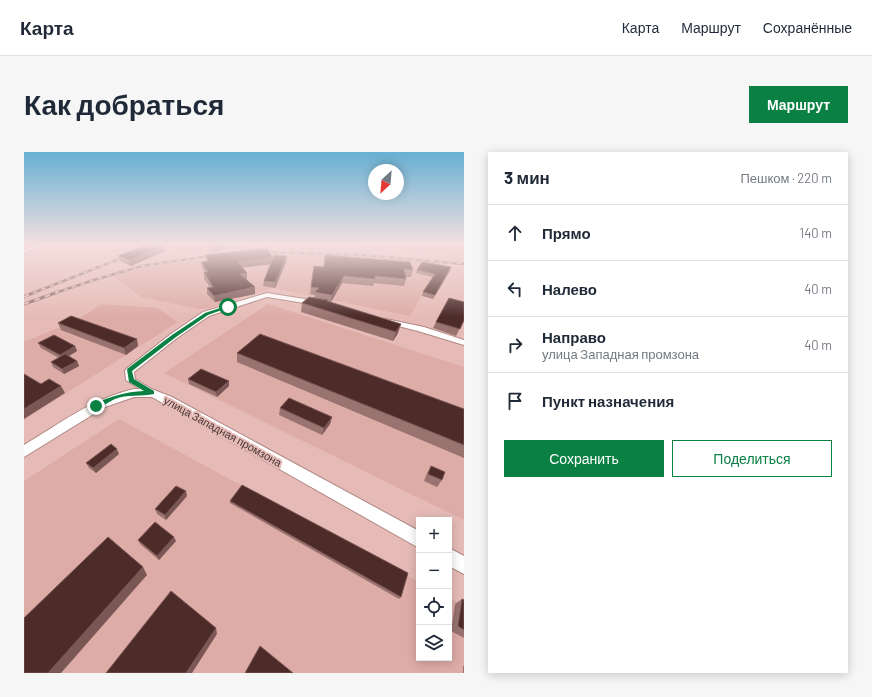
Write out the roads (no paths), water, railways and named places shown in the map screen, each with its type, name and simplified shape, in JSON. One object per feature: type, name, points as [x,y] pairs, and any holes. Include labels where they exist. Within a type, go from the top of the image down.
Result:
[{"type":"street","points":[[152,392],[131,380],[129,370],[206,314],[267,295],[324,304]]},
{"type":"street","points":[[384,320],[421,329],[464,343]]},
{"type":"street","name":"улица Западная промзона","points":[[24,452],[96,406],[113,398],[127,394],[152,392],[416,538]]},
{"type":"street","points":[[452,559],[464,565]]},
{"type":"railway","points":[[33,293],[95,268]]},
{"type":"railway","points":[[58,292],[134,268]]},
{"type":"railway","points":[[24,297],[35,292]]},
{"type":"railway","points":[[24,304],[58,292]]}]
